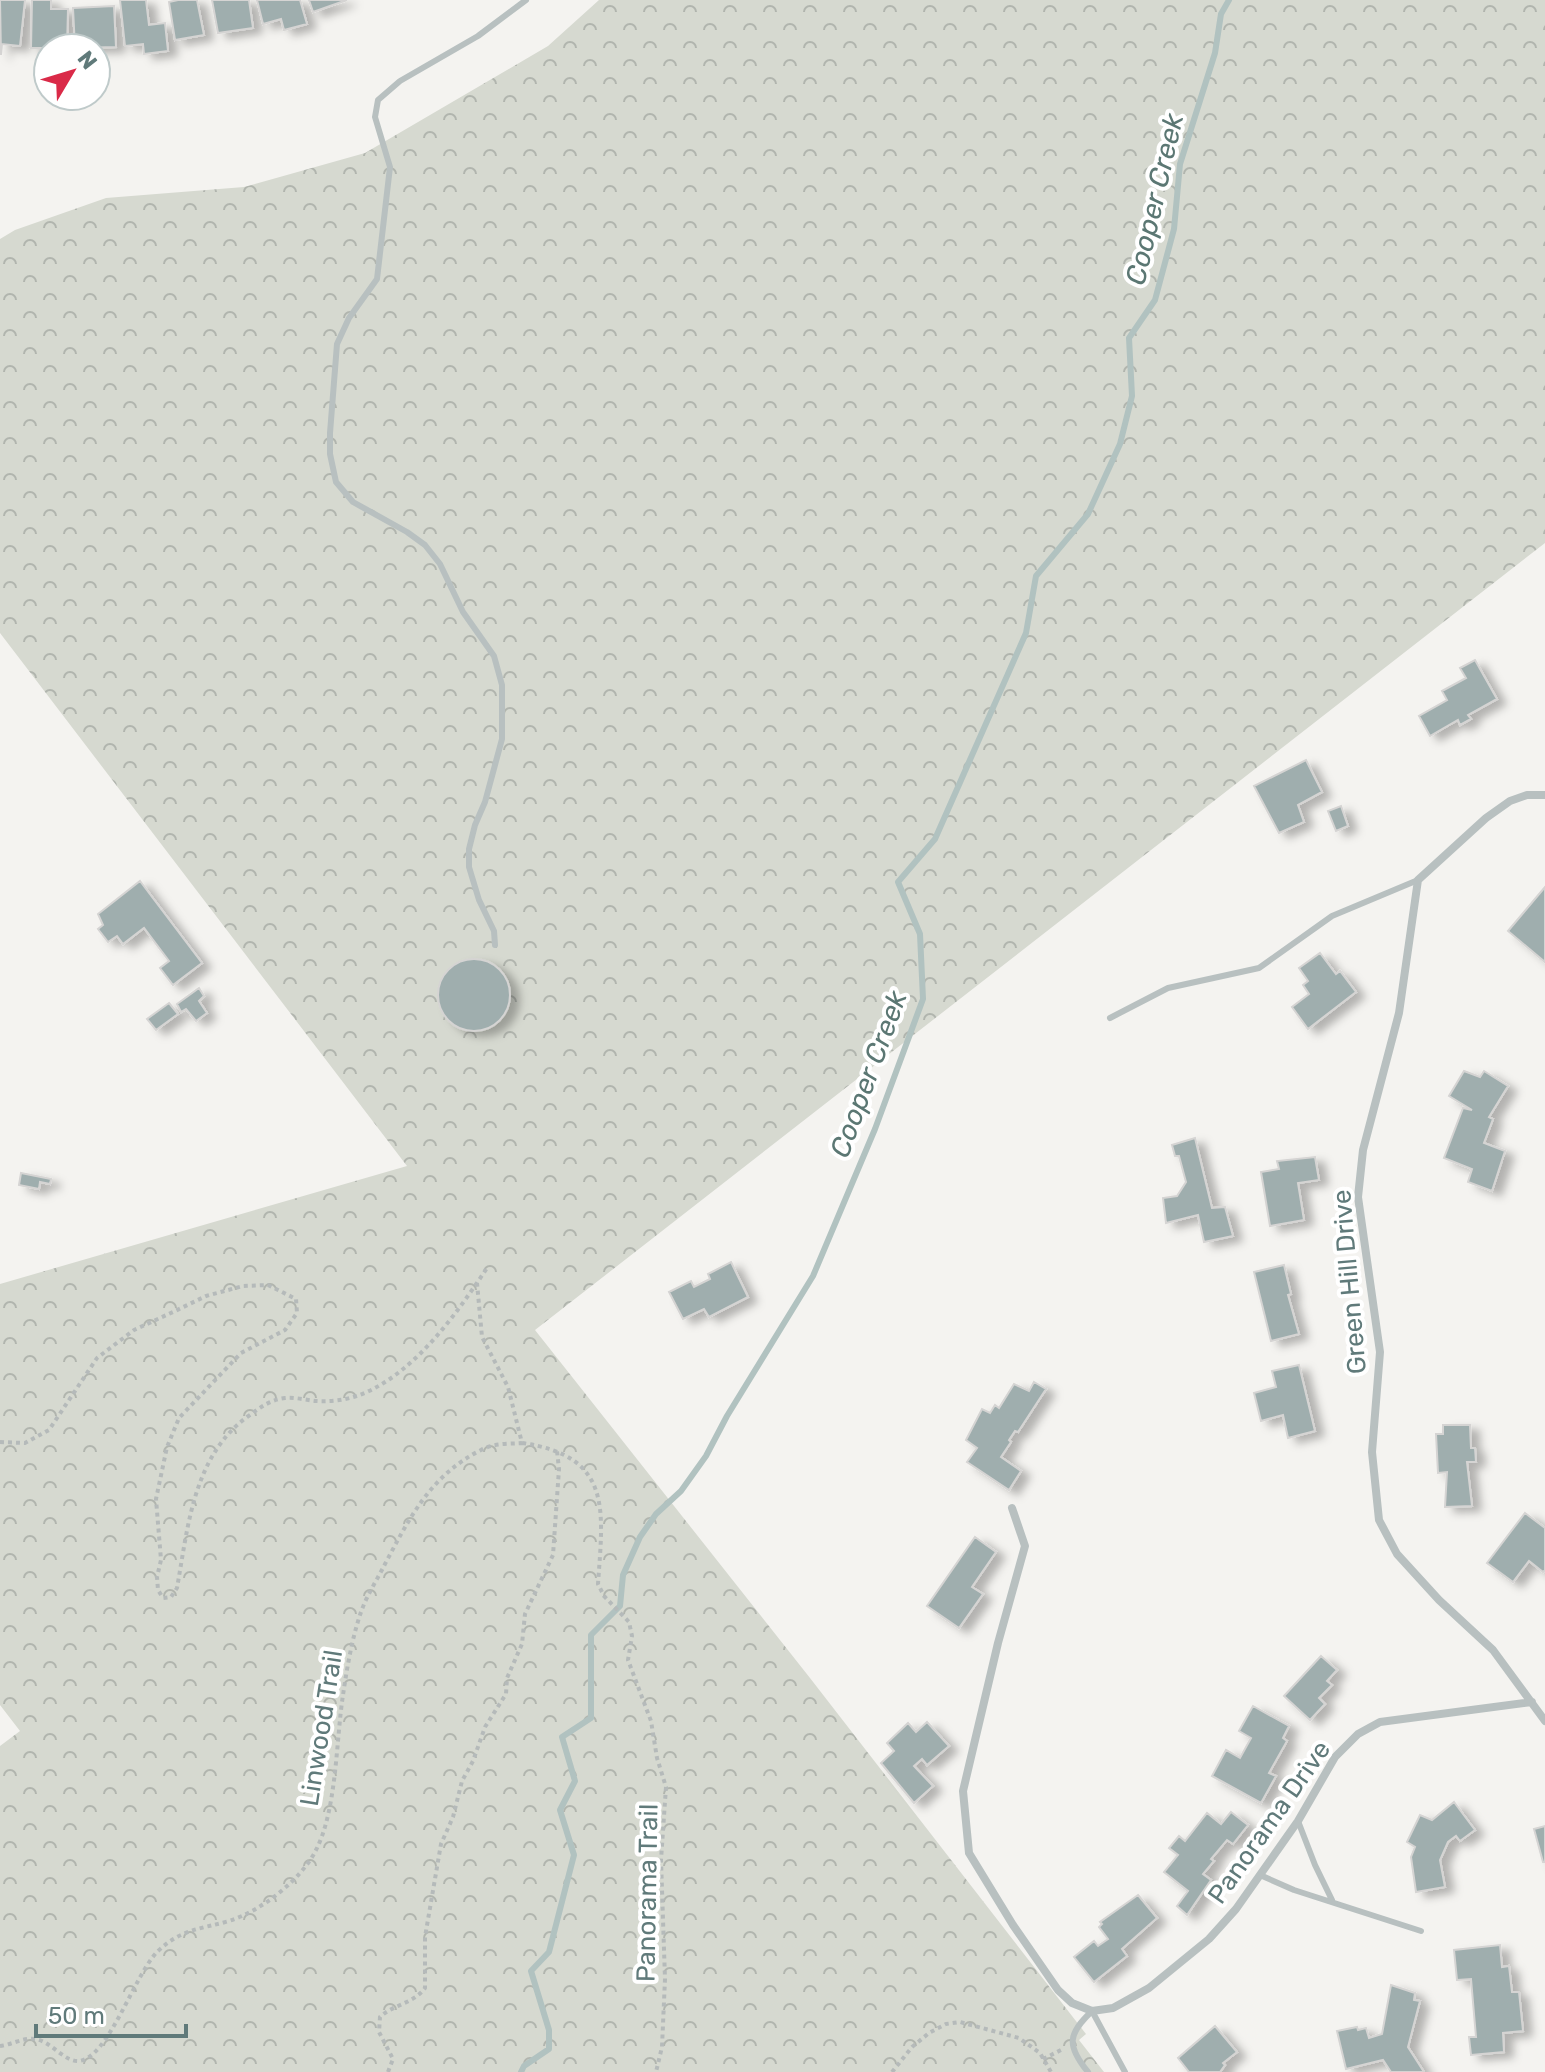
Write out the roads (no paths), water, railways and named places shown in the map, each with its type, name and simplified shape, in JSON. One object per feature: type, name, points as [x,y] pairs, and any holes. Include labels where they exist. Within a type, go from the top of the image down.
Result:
[{"type":"street","points":[[1418,880],[1486,818],[1510,801],[1527,795],[1545,795]]},
{"type":"street","name":"Green Hill Drive","points":[[1418,880],[1399,1013],[1363,1150],[1358,1197],[1380,1352],[1372,1452],[1379,1520],[1397,1554],[1439,1600],[1493,1650],[1545,1721]]},
{"type":"street","points":[[1012,1508],[1025,1546],[963,1791],[969,1853],[1058,1990],[1072,2003],[1092,2011]]},
{"type":"street","name":"Panorama Drive","points":[[1092,2011],[1113,2008],[1149,1988],[1209,1939],[1236,1909],[1298,1821],[1335,1757],[1358,1734],[1380,1722],[1532,1702]]},
{"type":"lane","points":[[495,945],[494,931],[479,900],[469,867],[469,849],[475,825],[485,802],[502,739],[502,685],[494,656],[463,612],[440,564],[425,545],[353,502],[336,482],[330,444],[337,344],[349,318],[377,279],[390,167],[375,117],[378,100],[400,81],[478,36],[526,0]]},
{"type":"lane","points":[[1110,1018],[1168,988],[1259,968],[1332,916],[1418,880]]},
{"type":"lane","points":[[1298,1821],[1332,1900]]},
{"type":"lane","points":[[1260,1875],[1294,1890],[1421,1931]]},
{"type":"lane","points":[[1088,2072],[1072,2045],[1072,2035],[1078,2024],[1092,2011],[1125,2072]]},
{"type":"waterway","name":"Cooper Creek","points":[[521,2072],[524,2066],[549,2049],[549,2030],[531,1971],[549,1952],[574,1855],[560,1810],[575,1781],[562,1737],[591,1718],[591,1635],[620,1606],[623,1575],[640,1537],[656,1514],[681,1491],[706,1456],[813,1276],[875,1129],[923,999],[920,934],[898,882],[935,839],[1026,633],[1036,576],[1088,514],[1120,444],[1132,396],[1129,338],[1155,300],[1174,229],[1180,164],[1215,53],[1221,14],[1229,0]]}]
